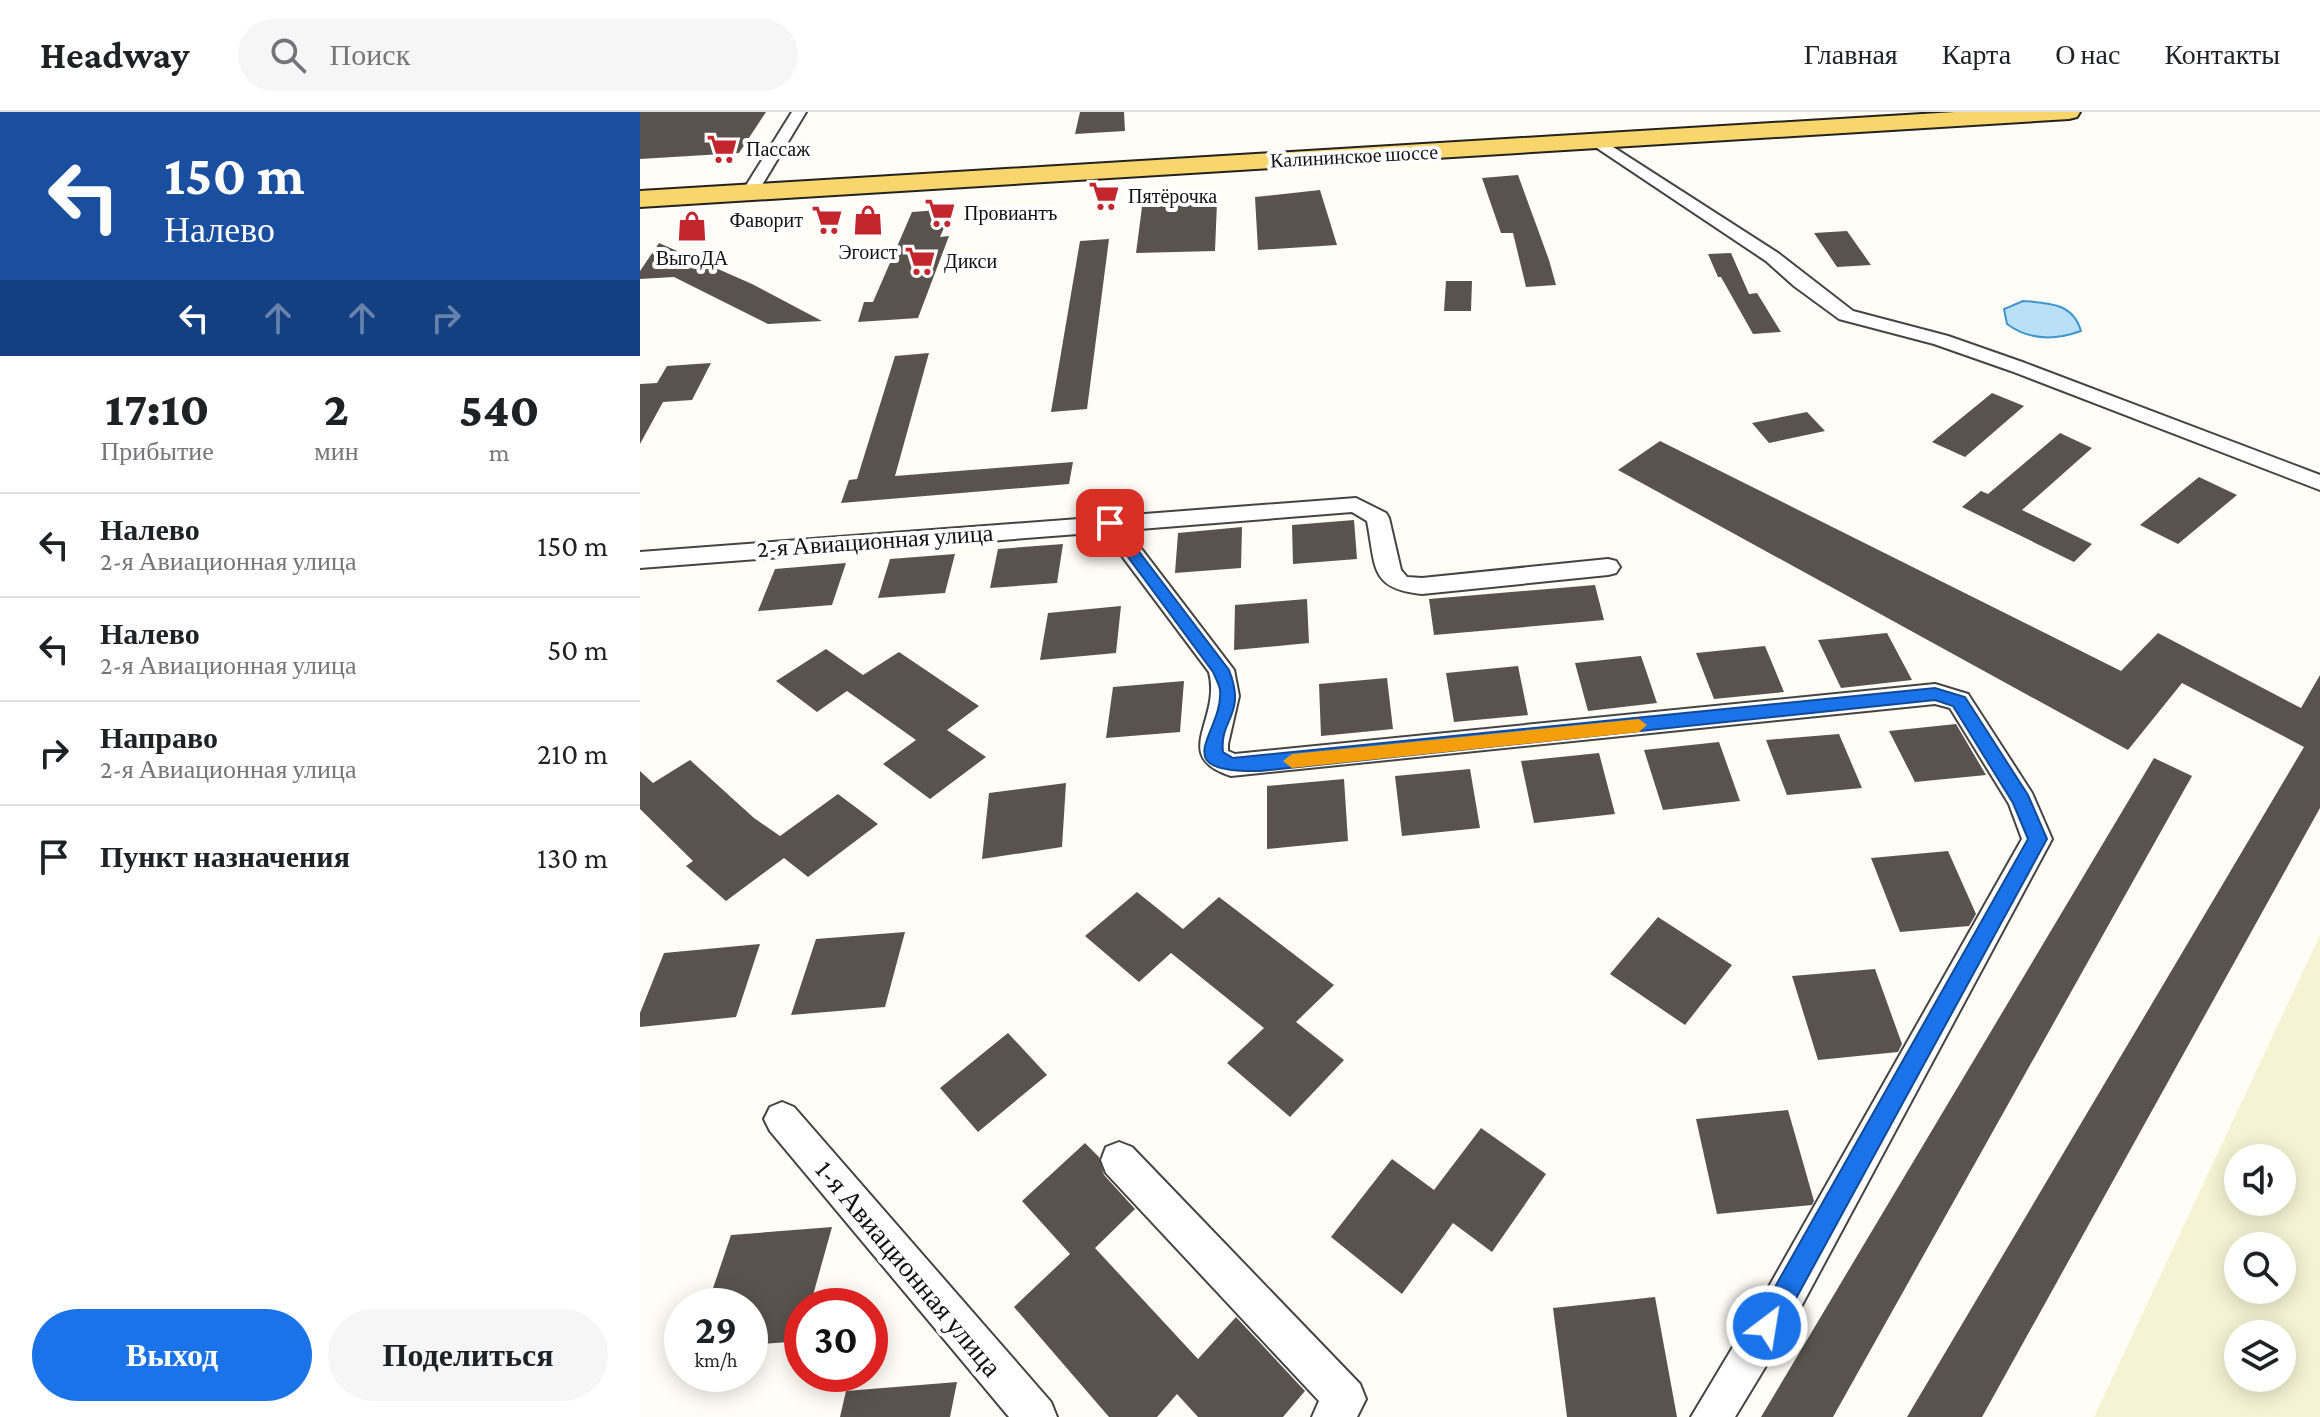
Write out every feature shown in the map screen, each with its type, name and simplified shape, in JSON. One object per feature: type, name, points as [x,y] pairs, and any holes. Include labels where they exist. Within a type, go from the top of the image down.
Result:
[{"type":"main road","name":"Калининское шоссе","points":[[640,199],[1596,141],[1898,117],[2069,112]]},
{"type":"street","points":[[750,192],[799,112]]},
{"type":"street","points":[[1596,141],[1772,257],[1800,282],[1846,315],[1941,340],[2005,362],[2320,483]]},
{"type":"street","name":"2-я Авиационная улица","points":[[640,560],[1356,505],[1378,518],[1389,572],[1400,584],[1422,586],[1608,567]]},
{"type":"street","points":[[1110,523],[1221,670],[1229,690],[1225,714],[1213,742],[1214,756],[1231,765],[1935,694],[1959,701],[2022,801],[2037,839],[1781,1304],[1712,1417]]},
{"type":"street","name":"1-я Авиационная улица","points":[[782,1119],[1036,1417]]},
{"type":"street","points":[[1119,1160],[1345,1399],[1333,1417]]},
{"type":"shaded area","points":[[2320,935],[2320,1417],[2094,1417]]},
{"type":"water","points":[[2023,301],[2059,306],[2072,315],[2081,331],[2043,337],[2016,330],[2007,324],[2004,309]]},
{"type":"building","points":[[640,112],[766,112],[739,153],[640,159]]},
{"type":"building","points":[[1080,112],[1124,112],[1125,131],[1075,134]]},
{"type":"building","points":[[1518,175],[1556,285],[1526,287],[1513,233],[1501,233],[1482,178]]},
{"type":"building","points":[[1320,190],[1337,245],[1258,250],[1255,197]]},
{"type":"building","points":[[1217,202],[1215,251],[1136,253],[1142,207]]},
{"type":"building","points":[[952,209],[940,237],[949,236],[918,318],[858,322],[864,302],[873,302],[912,212]]},
{"type":"building","points":[[1847,231],[1871,265],[1837,267],[1814,233]]},
{"type":"building","points":[[1109,239],[1087,409],[1051,412],[1080,241]]},
{"type":"building","points":[[659,243],[752,284],[822,321],[768,324],[674,277],[640,279],[640,271]]},
{"type":"building","points":[[1731,253],[1749,294],[1757,293],[1781,332],[1753,334],[1721,277],[1718,277],[1708,254]]},
{"type":"building","points":[[1446,281],[1472,281],[1471,311],[1444,311]]},
{"type":"building","points":[[929,353],[895,476],[1073,462],[1069,484],[841,503],[849,480],[857,479],[895,356]]},
{"type":"building","points":[[711,363],[692,400],[663,402],[640,444],[640,384],[657,383],[667,366]]},
{"type":"building","points":[[1992,393],[2024,406],[1965,457],[1932,442]]},
{"type":"building","points":[[1807,412],[1825,431],[1769,443],[1752,423]]},
{"type":"building","points":[[2060,433],[2092,448],[2022,510],[2092,544],[2074,562],[1962,507],[1981,491],[1988,494]]},
{"type":"building","points":[[1660,441],[2121,671],[2158,633],[2301,708],[2320,675],[2320,808],[1982,1417],[1907,1417],[2304,747],[2182,683],[2128,750],[1618,470]]},
{"type":"building","points":[[2199,477],[2237,495],[2178,544],[2140,525]]},
{"type":"building","points":[[1354,520],[1357,559],[1293,564],[1292,525]]},
{"type":"building","points":[[1242,527],[1241,568],[1175,573],[1178,533]]},
{"type":"building","points":[[1063,544],[1057,583],[990,588],[998,549]]},
{"type":"building","points":[[955,554],[945,593],[878,598],[890,559]]},
{"type":"building","points":[[846,563],[832,605],[758,611],[775,569]]},
{"type":"building","points":[[1595,585],[1604,620],[1434,635],[1429,599]]},
{"type":"building","points":[[1307,599],[1309,643],[1234,650],[1235,605]]},
{"type":"building","points":[[1121,606],[1116,653],[1040,660],[1048,613]]},
{"type":"building","points":[[1887,633],[1912,680],[1841,688],[1818,640]]},
{"type":"building","points":[[1765,646],[1784,692],[1714,699],[1696,653]]},
{"type":"building","points":[[826,649],[863,675],[899,652],[979,706],[947,730],[986,757],[930,799],[883,764],[916,740],[847,691],[817,712],[776,681]]},
{"type":"building","points":[[1641,656],[1657,703],[1588,711],[1575,663]]},
{"type":"building","points":[[1518,666],[1528,715],[1454,722],[1446,673]]},
{"type":"building","points":[[1387,678],[1393,729],[1321,736],[1319,684]]},
{"type":"building","points":[[1184,681],[1180,732],[1106,738],[1113,687]]},
{"type":"building","points":[[1956,724],[1986,775],[1915,782],[1889,731]]},
{"type":"building","points":[[1839,734],[1862,788],[1787,795],[1766,740]]},
{"type":"building","points":[[1719,742],[1740,801],[1663,810],[1644,750]]},
{"type":"building","points":[[1599,753],[1615,814],[1534,823],[1521,761]]},
{"type":"building","points":[[2154,758],[2192,776],[1833,1417],[1761,1417]]},
{"type":"building","points":[[690,760],[754,818],[780,836],[838,794],[878,824],[808,877],[784,858],[726,901],[686,866],[693,861],[640,809],[640,771],[653,783]]},
{"type":"building","points":[[1470,769],[1480,828],[1402,836],[1395,776]]},
{"type":"building","points":[[1344,779],[1348,841],[1267,849],[1267,786]]},
{"type":"building","points":[[1066,783],[1062,847],[982,859],[989,793]]},
{"type":"building","points":[[1948,851],[1976,914],[1969,926],[1900,932],[1871,858]]},
{"type":"building","points":[[1137,892],[1183,929],[1219,897],[1334,985],[1296,1022],[1344,1060],[1290,1117],[1227,1063],[1264,1028],[1171,953],[1139,982],[1085,936]]},
{"type":"building","points":[[1658,917],[1732,965],[1685,1025],[1610,974]]},
{"type":"building","points":[[905,932],[885,1007],[791,1015],[816,939]]},
{"type":"building","points":[[760,944],[736,1017],[640,1027],[640,1013],[664,953]]},
{"type":"building","points":[[1875,969],[1902,1044],[1898,1052],[1818,1060],[1792,976]]},
{"type":"building","points":[[1008,1033],[1047,1075],[978,1132],[940,1088]]},
{"type":"building","points":[[1788,1110],[1814,1201],[1812,1205],[1717,1214],[1696,1119]]},
{"type":"building","points":[[1481,1128],[1546,1174],[1492,1252],[1453,1223],[1402,1294],[1331,1237],[1392,1159],[1434,1190]]},
{"type":"building","points":[[1085,1143],[1099,1157],[1104,1175],[1135,1209],[1095,1248],[1198,1359],[1236,1317],[1305,1391],[1283,1417],[1198,1417],[1177,1394],[1157,1417],[1109,1417],[1014,1307],[1070,1254],[1022,1201]]},
{"type":"building","points":[[832,1227],[815,1288],[784,1288],[784,1342],[768,1344],[768,1288],[713,1288],[731,1235]]},
{"type":"building","points":[[1655,1297],[1677,1417],[1567,1417],[1553,1308]]},
{"type":"building","points":[[957,1382],[950,1417],[840,1417],[846,1392],[888,1392],[888,1388]]},
{"type":"slow traffic","points":[[1292,761],[1639,725]]},
{"type":"place","name":"Пассаж","points":[[722,149]]},
{"type":"place","name":"Пятёрочка","points":[[1104,196]]},
{"type":"place","name":"Провиантъ","points":[[940,213]]},
{"type":"place","name":"Фаворит","points":[[827,220]]},
{"type":"place","name":"Эгоист","points":[[868,220]]},
{"type":"place","name":"ВыгоДА","points":[[692,226]]},
{"type":"place","name":"Дикси","points":[[920,261]]},
{"type":"route","points":[[1110,523],[1221,670],[1229,690],[1225,714],[1213,742],[1214,756],[1231,765],[1935,694],[1959,701],[2022,801],[2037,839],[1767,1326]]}]
